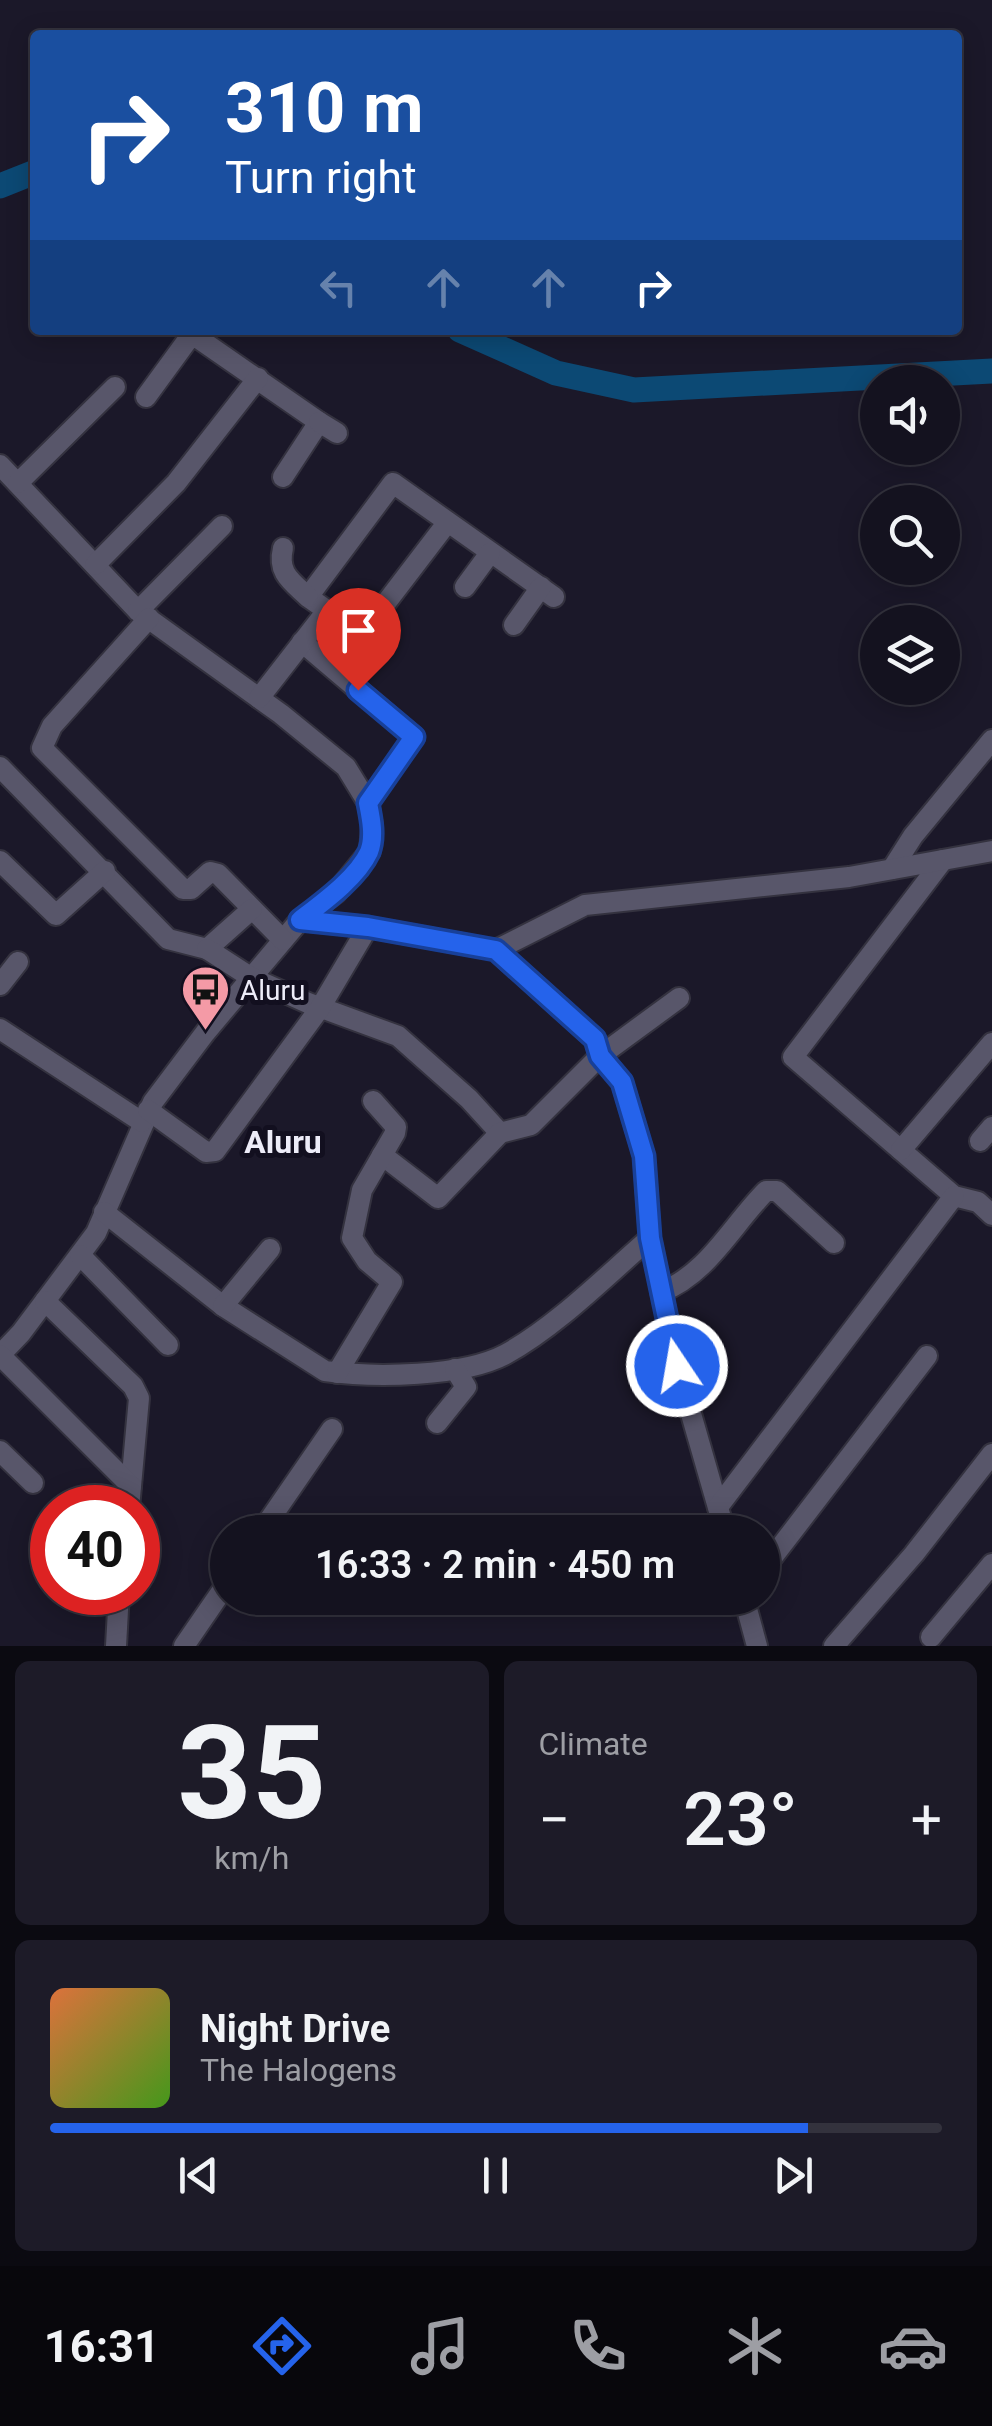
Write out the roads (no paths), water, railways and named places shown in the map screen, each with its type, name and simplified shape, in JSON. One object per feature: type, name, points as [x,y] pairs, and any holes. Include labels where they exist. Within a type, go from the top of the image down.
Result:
[{"type":"street","points":[[146,397],[191,335]]},
{"type":"street","points":[[194,335],[328,428],[283,477]]},
{"type":"street","points":[[95,565],[176,482],[258,378]]},
{"type":"street","points":[[18,483],[114,387]]},
{"type":"street","points":[[0,465],[144,614],[346,767],[368,803],[372,825],[370,851],[336,893],[300,920],[283,940],[205,1033],[145,1116],[96,1233],[0,1355],[119,1485]]},
{"type":"street","points":[[308,597],[394,483],[548,592],[514,624]]},
{"type":"street","points":[[284,548],[280,563],[283,574],[326,612],[355,630],[366,629],[447,523]]},
{"type":"street","points":[[222,526],[52,726],[42,748],[183,889],[191,889],[210,872],[218,874],[283,940]]},
{"type":"street","points":[[464,587],[490,553]]},
{"type":"street","points":[[259,698],[326,612]]},
{"type":"street","points":[[302,642],[414,737],[368,803]]},
{"type":"street","points":[[892,869],[913,836],[992,740]]},
{"type":"street","points":[[0,767],[168,938],[207,950],[252,978],[320,1008],[398,1036],[469,1099],[500,1133]]},
{"type":"street","points":[[496,950],[586,905],[849,877],[992,851]]},
{"type":"street","points":[[944,860],[793,1057],[954,1196],[978,1202],[992,1215]]},
{"type":"street","points":[[0,861],[56,916],[105,871]]},
{"type":"street","points":[[207,950],[252,908]]},
{"type":"street","points":[[300,920],[368,927],[496,950],[595,1039],[600,1056],[622,1082],[644,1156],[650,1238],[661,1292],[677,1366],[720,1515]]},
{"type":"street","points":[[0,1029],[206,1152],[215,1150],[320,1008],[368,927]]},
{"type":"street","points":[[0,985],[18,962]]},
{"type":"street","points":[[382,1155],[438,1198],[500,1133],[531,1126],[600,1056],[678,998]]},
{"type":"street","points":[[901,1150],[992,1043]]},
{"type":"street","points":[[337,1373],[392,1282],[367,1261],[352,1238],[362,1190],[396,1127],[373,1101]]},
{"type":"street","points":[[661,1292],[689,1276],[726,1240],[766,1191],[777,1191],[834,1243]]},
{"type":"street","points":[[718,1507],[954,1196]]},
{"type":"street","points":[[104,1212],[223,1306],[325,1372],[337,1373],[436,1374],[505,1355],[557,1317],[650,1238]]},
{"type":"street","points":[[223,1306],[270,1249]]},
{"type":"street","points":[[80,1255],[168,1344]]},
{"type":"street","points":[[45,1302],[133,1386],[139,1398],[131,1485]]},
{"type":"street","points":[[780,1548],[927,1356]]},
{"type":"street","points":[[436,1422],[466,1387],[456,1368]]},
{"type":"street","points":[[274,1515],[332,1429]]},
{"type":"street","points":[[0,1451],[33,1483]]},
{"type":"street","points":[[834,1646],[914,1554],[992,1454]]},
{"type":"street","points":[[932,1643],[992,1564]]},
{"type":"street","points":[[184,1646],[210,1608]]},
{"type":"street","points":[[116,1646],[118,1615]]},
{"type":"street","points":[[749,1615],[757,1646]]},
{"type":"waterway","points":[[0,186],[30,174]]},
{"type":"waterway","points":[[471,335],[556,373],[634,390],[992,371]]},
{"type":"place","name":"Aluru","points":[[205,1032]]},
{"type":"district","name":"Aluru","points":[[283,1142]]}]
